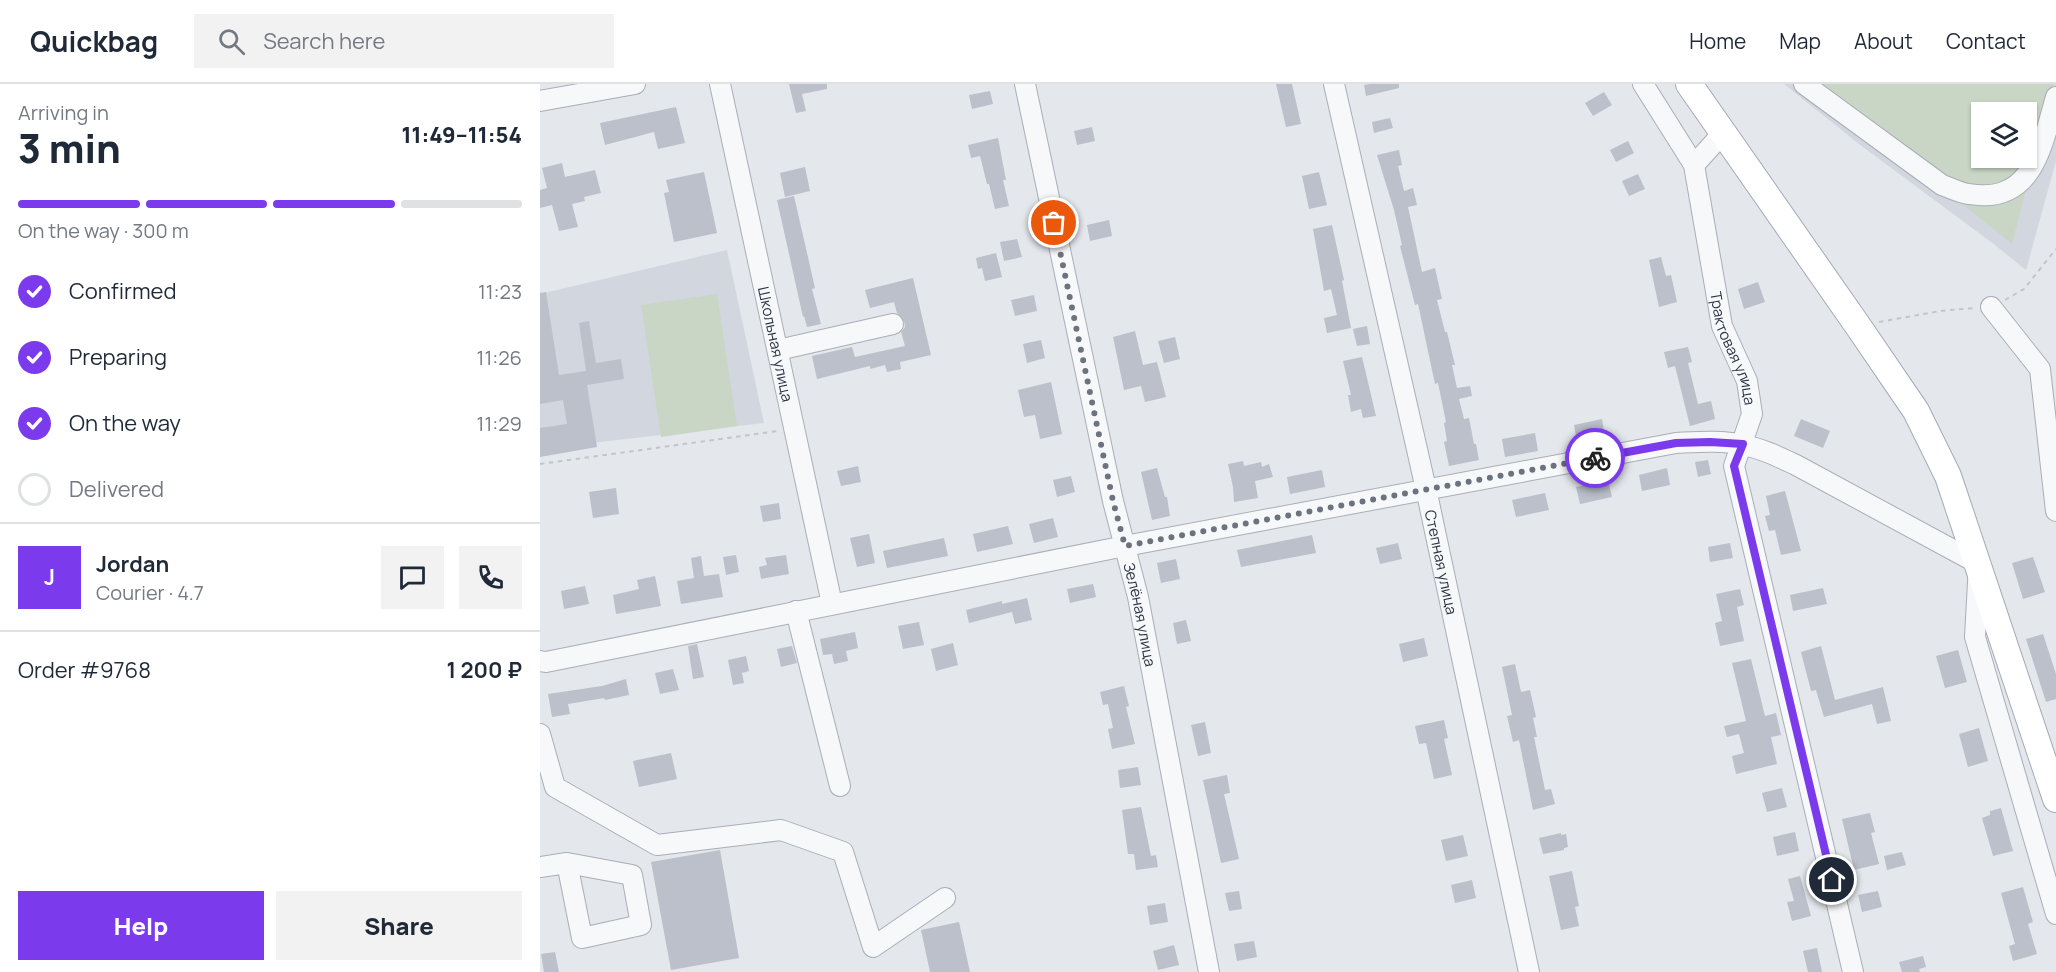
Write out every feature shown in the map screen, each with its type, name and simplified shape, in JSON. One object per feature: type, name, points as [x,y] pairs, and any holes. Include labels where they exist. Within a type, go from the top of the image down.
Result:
[{"type":"main road","points":[[1689,84],[1916,411],[1948,476],[2056,799]]},
{"type":"street","points":[[540,101],[635,84]]},
{"type":"street","name":"Школьная улица","points":[[720,84],[832,603]]},
{"type":"street","name":"Зелёная улица","points":[[1025,84],[1113,501],[1138,597],[1209,972]]},
{"type":"street","name":"Степная улица","points":[[1334,84],[1426,489],[1528,972]]},
{"type":"street","name":"Трактовая улица","points":[[1643,84],[1694,165],[1722,326],[1747,381],[1752,414],[1734,466],[1853,972]]},
{"type":"street","points":[[1804,84],[1942,186],[1968,194],[1990,195],[2007,191],[2023,180],[2037,160],[2056,97]]},
{"type":"street","points":[[1694,165],[1723,133]]},
{"type":"street","points":[[1991,307],[2040,369],[2056,381]]},
{"type":"street","points":[[778,350],[893,324]]},
{"type":"street","points":[[2040,369],[2056,511]]},
{"type":"street","points":[[540,661],[546,662],[1125,546],[1676,443],[1743,444],[1796,465],[1979,564],[1975,637],[2056,914]]},
{"type":"street","points":[[796,611],[840,786]]},
{"type":"street","points":[[540,734],[555,787],[657,845],[781,830],[843,852],[873,947],[945,898]]},
{"type":"street","points":[[540,867],[567,862],[632,875],[641,925],[582,938],[567,862]]},
{"type":"path","points":[[1858,326],[1940,311],[1991,307],[2024,289],[2056,249]]},
{"type":"path","points":[[540,464],[795,429]]},
{"type":"shaded area","points":[[1784,84],[2056,84],[2056,161],[2026,270],[1859,144]]},
{"type":"shaded area","points":[[727,250],[764,423],[540,449],[540,294]]},
{"type":"green space","points":[[1814,84],[2053,84],[2037,146],[2037,102],[1971,102],[1971,168],[2031,168],[2012,244]]},
{"type":"green space","points":[[717,294],[737,426],[661,437],[641,305]]},
{"type":"building","points":[[789,84],[827,84],[827,89],[802,94],[806,111],[796,113]]},
{"type":"building","points":[[1276,84],[1292,84],[1301,124],[1286,127]]},
{"type":"building","points":[[1399,84],[1399,88],[1366,96],[1364,85]]},
{"type":"building","points":[[990,91],[993,104],[972,109],[969,95]]},
{"type":"building","points":[[1604,92],[1612,105],[1593,116],[1585,103]]},
{"type":"building","points":[[676,107],[685,143],[658,149],[654,132],[605,145],[600,123]]},
{"type":"building","points":[[1390,118],[1393,128],[1374,133],[1372,122]]},
{"type":"building","points":[[1092,127],[1095,141],[1077,145],[1074,131]]},
{"type":"building","points":[[998,138],[1009,206],[995,209],[980,156],[971,158],[968,145]]},
{"type":"building","points":[[1628,141],[1634,153],[1616,162],[1610,150]]},
{"type":"building","points":[[1399,150],[1402,165],[1398,166],[1404,191],[1413,188],[1417,205],[1408,207],[1422,272],[1435,268],[1442,299],[1437,300],[1455,365],[1452,365],[1457,388],[1470,386],[1472,396],[1459,399],[1464,419],[1469,418],[1479,460],[1449,466],[1444,442],[1447,441],[1444,423],[1446,422],[1438,383],[1435,384],[1418,304],[1415,305],[1400,246],[1402,245],[1394,210],[1377,155]]},
{"type":"building","points":[[562,163],[565,177],[595,170],[601,193],[584,197],[585,201],[572,204],[578,227],[559,231],[552,205],[540,208],[540,190],[547,188],[542,168]]},
{"type":"building","points":[[805,167],[810,191],[785,197],[780,173]]},
{"type":"building","points":[[704,172],[717,233],[674,242],[664,193],[669,192],[666,180]]},
{"type":"building","points":[[1319,172],[1327,205],[1309,209],[1302,176]]},
{"type":"building","points":[[1638,174],[1645,189],[1629,196],[1622,181]]},
{"type":"building","points":[[794,196],[821,324],[807,327],[777,200]]},
{"type":"building","points":[[1109,220],[1112,236],[1090,241],[1087,225]]},
{"type":"building","points":[[1332,225],[1344,280],[1342,281],[1351,328],[1327,333],[1324,318],[1337,315],[1331,289],[1324,291],[1313,229]]},
{"type":"building","points":[[1017,239],[1022,257],[1004,261],[1000,242]]},
{"type":"building","points":[[996,253],[1002,277],[985,281],[982,268],[978,269],[976,258]]},
{"type":"building","points":[[1661,257],[1666,276],[1671,275],[1677,302],[1659,307],[1649,260]]},
{"type":"building","points":[[913,278],[931,355],[900,362],[901,369],[887,372],[885,365],[870,369],[870,366],[817,379],[812,356],[852,347],[855,357],[905,346],[901,332],[905,327],[904,321],[897,313],[894,302],[870,308],[865,290]]},
{"type":"building","points":[[1758,282],[1765,302],[1744,309],[1738,289]]},
{"type":"building","points":[[546,292],[559,375],[586,371],[579,323],[589,321],[596,363],[621,359],[624,379],[587,385],[597,447],[540,457],[540,428],[567,424],[563,400],[540,404],[540,293]]},
{"type":"building","points":[[1034,295],[1037,311],[1015,316],[1011,300]]},
{"type":"building","points":[[1367,326],[1370,344],[1357,346],[1353,329]]},
{"type":"building","points":[[1135,331],[1143,365],[1157,362],[1166,397],[1145,402],[1141,386],[1124,390],[1113,337]]},
{"type":"building","points":[[1175,337],[1180,359],[1164,363],[1158,341]]},
{"type":"building","points":[[1041,340],[1045,358],[1027,363],[1023,344]]},
{"type":"building","points":[[1688,347],[1692,362],[1688,363],[1698,404],[1711,401],[1715,419],[1690,426],[1675,366],[1668,368],[1664,352]]},
{"type":"building","points":[[1362,357],[1376,416],[1363,418],[1361,409],[1351,412],[1348,395],[1351,395],[1343,361]]},
{"type":"building","points":[[1051,382],[1062,434],[1040,439],[1035,415],[1024,417],[1018,390]]},
{"type":"building","points":[[1602,419],[1605,437],[1577,442],[1574,425]]},
{"type":"building","points":[[1801,419],[1830,431],[1823,448],[1794,436]]},
{"type":"building","points":[[1535,433],[1538,451],[1505,457],[1502,439]]},
{"type":"building","points":[[1708,460],[1711,474],[1698,477],[1695,462]]},
{"type":"building","points":[[1243,461],[1244,466],[1261,462],[1262,467],[1269,464],[1273,477],[1255,481],[1258,498],[1234,502],[1228,464]]},
{"type":"building","points":[[858,466],[861,482],[841,486],[837,471]]},
{"type":"building","points":[[1157,468],[1165,497],[1167,497],[1170,516],[1152,520],[1141,472]]},
{"type":"building","points":[[1667,468],[1670,485],[1642,491],[1639,475]]},
{"type":"building","points":[[1322,470],[1325,487],[1290,494],[1287,477]]},
{"type":"building","points":[[1071,476],[1075,492],[1057,497],[1053,480]]},
{"type":"building","points":[[1608,480],[1612,497],[1580,504],[1576,487]]},
{"type":"building","points":[[616,488],[619,514],[593,518],[589,492]]},
{"type":"building","points":[[1785,491],[1801,551],[1781,555],[1775,530],[1769,531],[1765,516],[1770,515],[1766,496]]},
{"type":"building","points":[[1545,493],[1549,510],[1516,517],[1512,500]]},
{"type":"building","points":[[779,503],[781,519],[763,522],[760,506]]},
{"type":"building","points":[[1053,518],[1058,537],[1034,543],[1029,524]]},
{"type":"building","points":[[1008,526],[1013,544],[977,552],[973,534]]},
{"type":"building","points":[[869,534],[875,563],[857,567],[850,538]]},
{"type":"building","points":[[1312,535],[1316,553],[1241,567],[1237,550]]},
{"type":"building","points":[[944,538],[948,556],[887,568],[883,551]]},
{"type":"building","points":[[1398,543],[1402,559],[1380,564],[1376,548]]},
{"type":"building","points":[[1730,543],[1733,558],[1710,562],[1708,547]]},
{"type":"building","points":[[736,555],[739,572],[726,575],[723,557]]},
{"type":"building","points":[[786,555],[789,574],[761,579],[759,567],[767,565],[765,558]]},
{"type":"building","points":[[701,556],[704,576],[719,574],[723,597],[681,604],[677,581],[694,578],[691,558]]},
{"type":"building","points":[[2033,557],[2045,592],[2023,599],[2012,563]]},
{"type":"building","points":[[1176,559],[1180,579],[1161,583],[1157,563]]},
{"type":"building","points":[[655,576],[661,606],[616,614],[613,595],[639,589],[637,580]]},
{"type":"building","points":[[1093,584],[1096,597],[1070,603],[1067,589]]},
{"type":"building","points":[[585,586],[589,604],[564,609],[561,591]]},
{"type":"building","points":[[1823,588],[1827,604],[1793,611],[1790,595]]},
{"type":"building","points":[[1740,589],[1744,605],[1737,607],[1744,641],[1720,646],[1715,623],[1722,621],[1716,594]]},
{"type":"building","points":[[1027,598],[1032,620],[1015,624],[1012,612],[969,623],[966,610],[1002,601],[1002,604]]},
{"type":"building","points":[[1186,620],[1191,641],[1177,644],[1173,623]]},
{"type":"building","points":[[919,622],[924,645],[903,649],[898,626]]},
{"type":"building","points":[[855,632],[858,648],[846,651],[848,661],[834,664],[832,654],[823,655],[820,639]]},
{"type":"building","points":[[2043,634],[2056,674],[2056,699],[2046,702],[2026,639]]},
{"type":"building","points":[[1424,638],[1428,656],[1403,662],[1399,644]]},
{"type":"building","points":[[953,643],[958,665],[936,671],[931,649]]},
{"type":"building","points":[[697,644],[704,677],[693,679],[688,646]]},
{"type":"building","points":[[792,646],[797,663],[781,667],[777,649]]},
{"type":"building","points":[[1821,646],[1835,700],[1883,687],[1891,721],[1877,724],[1872,704],[1824,717],[1816,690],[1811,691],[1801,652]]},
{"type":"building","points":[[1958,650],[1967,682],[1945,688],[1936,656]]},
{"type":"building","points":[[746,656],[749,671],[742,673],[744,683],[733,685],[728,660]]},
{"type":"building","points":[[1751,659],[1765,716],[1776,713],[1781,735],[1771,737],[1777,764],[1736,774],[1732,756],[1744,753],[1739,734],[1727,737],[1724,726],[1746,721],[1732,663]]},
{"type":"building","points":[[1515,664],[1521,692],[1530,690],[1536,717],[1533,718],[1537,737],[1534,737],[1545,790],[1551,789],[1555,804],[1533,810],[1519,740],[1513,742],[1507,716],[1512,715],[1502,667]]},
{"type":"building","points":[[673,669],[679,690],[660,694],[655,673]]},
{"type":"building","points":[[626,679],[629,695],[568,704],[570,714],[552,717],[548,694],[602,686]]},
{"type":"building","points":[[1124,686],[1129,706],[1126,707],[1135,744],[1112,749],[1108,729],[1113,728],[1108,704],[1103,705],[1100,692]]},
{"type":"building","points":[[1444,720],[1448,738],[1444,739],[1452,775],[1434,779],[1426,743],[1419,744],[1415,726]]},
{"type":"building","points":[[1205,722],[1211,753],[1198,756],[1191,725]]},
{"type":"building","points":[[1979,728],[1988,761],[1968,767],[1959,734]]},
{"type":"building","points":[[671,753],[677,779],[639,787],[633,761]]},
{"type":"building","points":[[1138,767],[1141,785],[1120,788],[1118,770]]},
{"type":"building","points":[[1227,775],[1230,793],[1224,794],[1239,859],[1221,863],[1203,780]]},
{"type":"building","points":[[1782,788],[1787,807],[1767,812],[1762,793]]},
{"type":"building","points":[[1141,807],[1151,856],[1156,855],[1158,867],[1136,870],[1134,854],[1128,854],[1122,810]]},
{"type":"building","points":[[2001,808],[2013,851],[1993,856],[1982,818],[1990,815],[1990,811]]},
{"type":"building","points":[[1870,813],[1875,832],[1871,833],[1879,864],[1854,870],[1842,819]]},
{"type":"building","points":[[1795,832],[1799,851],[1777,856],[1773,837]]},
{"type":"building","points":[[1561,833],[1561,835],[1566,834],[1568,847],[1564,850],[1543,854],[1539,838]]},
{"type":"building","points":[[1463,835],[1468,856],[1446,861],[1441,840]]},
{"type":"building","points":[[720,850],[739,958],[671,970],[651,862]]},
{"type":"building","points":[[1902,852],[1906,865],[1887,870],[1884,856]]},
{"type":"building","points":[[1572,871],[1579,906],[1575,907],[1579,926],[1561,930],[1549,876]]},
{"type":"building","points":[[1800,876],[1811,916],[1792,921],[1787,902],[1794,901],[1788,879]]},
{"type":"building","points":[[1472,880],[1476,898],[1455,903],[1451,885]]},
{"type":"building","points":[[2023,887],[2033,922],[2028,924],[2037,954],[2013,961],[2009,946],[2015,944],[2001,893]]},
{"type":"building","points":[[1239,891],[1242,909],[1229,911],[1225,893]]},
{"type":"building","points":[[1878,891],[1882,907],[1862,912],[1858,895]]},
{"type":"building","points":[[1165,903],[1168,922],[1150,925],[1147,906]]},
{"type":"building","points":[[959,922],[970,972],[930,972],[921,930]]},
{"type":"building","points":[[1254,941],[1257,957],[1237,961],[1234,944]]},
{"type":"building","points":[[1174,945],[1179,965],[1158,970],[1153,951]]},
{"type":"building","points":[[1817,948],[1822,972],[1808,972],[1803,951]]},
{"type":"building","points":[[555,952],[559,972],[544,972],[541,954]]},
{"type":"building","points":[[1923,956],[1926,967],[1919,969],[1920,972],[1902,972],[1899,962]]},
{"type":"way so far","points":[[1054,223],[1113,501],[1125,546],[1595,458]]},
{"type":"route","points":[[1595,458],[1676,443],[1743,444],[1734,466],[1832,880]]}]
